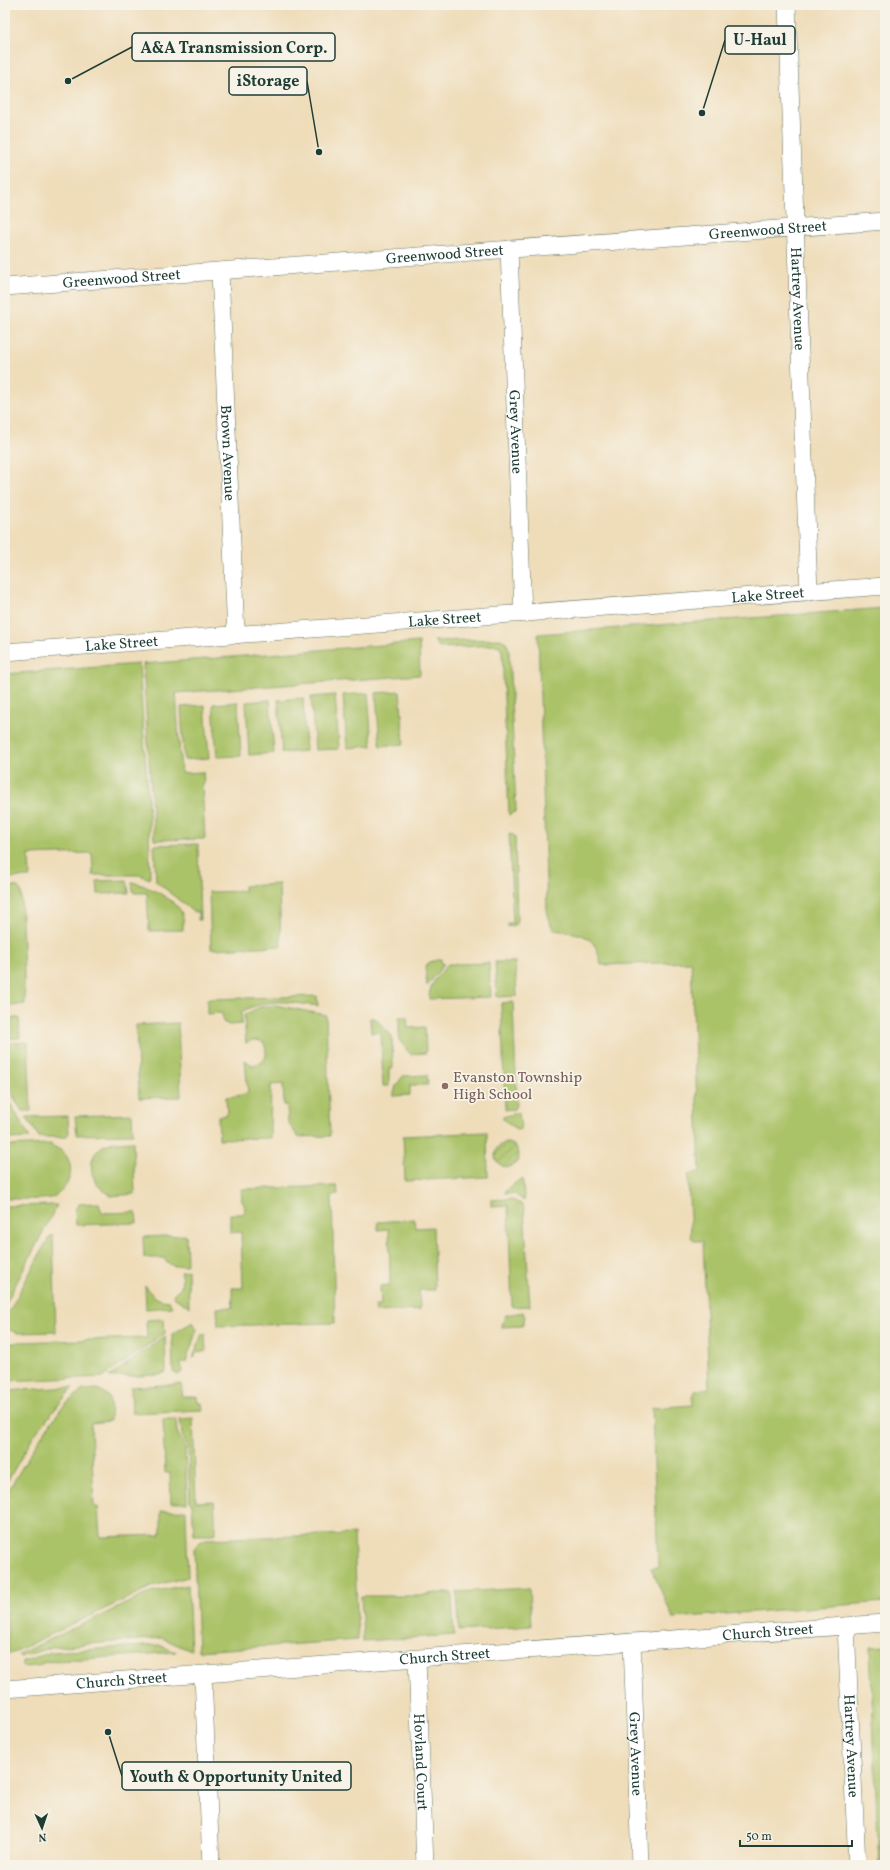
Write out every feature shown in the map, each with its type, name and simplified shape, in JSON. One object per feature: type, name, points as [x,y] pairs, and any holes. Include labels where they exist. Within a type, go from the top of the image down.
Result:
[{"type":"street","name":"Hartrey Avenue","points":[[787,5],[809,592]]},
{"type":"street","name":"Greenwood Street","points":[[5,287],[885,221]]},
{"type":"street","name":"Grey Avenue","points":[[509,249],[523,614]]},
{"type":"street","name":"Brown Avenue","points":[[220,271],[236,635]]},
{"type":"street","name":"Lake Street","points":[[5,652],[885,586]]},
{"type":"street","name":"Church Street","points":[[5,1689],[885,1623]]},
{"type":"street","name":"Hartrey Avenue","points":[[846,1626],[857,1865]]},
{"type":"street","name":"Grey Avenue","points":[[632,1642],[640,1865]]},
{"type":"street","name":"Hovland Court","points":[[417,1659],[425,1865]]},
{"type":"street","points":[[203,1675],[211,1865]]},
{"type":"green space","points":[[885,608],[885,1602],[673,1618],[651,1568],[658,1567],[652,1408],[693,1405],[693,1396],[696,1390],[709,1388],[703,1241],[694,1241],[691,1237],[688,1176],[690,1173],[700,1172],[691,962],[601,965],[599,954],[591,941],[586,937],[579,934],[554,930],[551,925],[547,911],[538,634]]},
{"type":"green space","points":[[500,639],[506,642],[509,649],[516,811],[509,815],[502,651],[499,645],[440,648],[434,641]]},
{"type":"green space","points":[[419,642],[420,675],[176,693],[181,773],[203,772],[204,784],[202,784],[205,839],[154,840],[143,664]]},
{"type":"green space","points":[[139,664],[149,814],[150,879],[140,875],[93,875],[92,853],[29,855],[30,877],[5,878],[5,674]]},
{"type":"green space","points":[[400,691],[404,744],[380,746],[376,693]]},
{"type":"green space","points":[[368,693],[372,746],[347,748],[343,695]]},
{"type":"green space","points":[[335,695],[339,749],[315,750],[311,697]]},
{"type":"green space","points":[[303,698],[306,751],[282,753],[278,700]]},
{"type":"green space","points":[[270,700],[274,753],[249,755],[246,702]]},
{"type":"green space","points":[[238,702],[241,756],[217,757],[213,704]]},
{"type":"green space","points":[[205,705],[209,758],[184,760],[181,707]]},
{"type":"green space","points":[[509,833],[515,836],[517,924],[508,927],[508,923],[513,923]]},
{"type":"green space","points":[[198,844],[200,920],[198,920],[198,912],[193,912],[156,881],[154,845]]},
{"type":"green space","points":[[127,880],[129,893],[98,894],[97,881]]},
{"type":"green space","points":[[132,882],[145,886],[174,904],[183,916],[183,930],[149,931],[147,893],[134,893]]},
{"type":"green space","points":[[279,884],[281,946],[211,949],[209,892],[244,891],[244,886]]},
{"type":"green space","points":[[5,886],[18,887],[21,891],[25,1004],[5,1007]]},
{"type":"green space","points":[[441,959],[441,964],[444,964],[427,986],[425,966],[430,962]]},
{"type":"green space","points":[[495,962],[515,962],[517,996],[497,997]]},
{"type":"green space","points":[[489,963],[491,997],[429,999],[432,984],[448,964]]},
{"type":"green space","points":[[317,996],[318,1006],[288,1002],[271,1002],[252,1007],[241,1012],[242,1024],[229,1025],[223,1022],[222,1013],[207,1014],[207,999]]},
{"type":"green space","points":[[513,1002],[517,1105],[514,1109],[505,1110],[501,1003]]},
{"type":"green space","points":[[275,1005],[326,1015],[330,1136],[298,1137],[288,1122],[287,1105],[284,1105],[283,1084],[271,1085],[270,1138],[219,1139],[218,1116],[227,1115],[226,1097],[248,1093],[245,1060],[252,1065],[257,1064],[263,1061],[266,1055],[264,1043],[255,1040],[246,1043],[244,1015],[260,1007]]},
{"type":"green space","points":[[399,1017],[407,1017],[408,1028],[425,1027],[426,1053],[410,1054],[399,1040]]},
{"type":"green space","points":[[5,1018],[19,1018],[20,1038],[5,1039]]},
{"type":"green space","points":[[370,1018],[375,1018],[392,1036],[393,1068],[389,1069],[389,1086],[383,1086],[381,1032],[371,1033]]},
{"type":"green space","points":[[178,1023],[181,1097],[139,1098],[136,1025]]},
{"type":"green space","points":[[28,1042],[31,1111],[22,1111],[5,1082],[5,1043]]},
{"type":"green space","points":[[427,1075],[428,1085],[410,1085],[410,1095],[393,1096],[396,1086],[403,1076]]},
{"type":"green space","points":[[5,1094],[30,1138],[5,1139]]},
{"type":"green space","points":[[519,1112],[521,1129],[517,1130],[503,1119],[503,1117]]},
{"type":"green space","points":[[132,1114],[133,1134],[77,1135],[75,1116]]},
{"type":"green space","points":[[68,1116],[69,1133],[66,1137],[39,1137],[26,1117]]},
{"type":"green space","points":[[487,1132],[488,1177],[405,1181],[403,1136]]},
{"type":"green space","points":[[133,1141],[135,1194],[110,1196],[110,1194],[103,1190],[94,1179],[91,1165],[93,1158],[97,1151],[106,1144]]},
{"type":"green space","points":[[507,1143],[515,1147],[519,1155],[515,1163],[507,1167],[499,1163],[495,1155],[499,1147]]},
{"type":"green space","points":[[52,1144],[52,1146],[60,1150],[66,1156],[70,1163],[69,1178],[66,1186],[53,1197],[49,1198],[5,1199],[5,1146]]},
{"type":"green space","points":[[523,1179],[524,1201],[515,1194],[505,1193],[505,1191]]},
{"type":"green space","points":[[337,1186],[338,1194],[332,1195],[335,1323],[218,1326],[217,1308],[233,1307],[232,1288],[243,1288],[241,1232],[230,1233],[230,1214],[242,1214],[245,1211],[244,1204],[242,1202],[241,1189]]},
{"type":"green space","points":[[510,1199],[521,1204],[524,1208],[530,1306],[512,1307],[508,1205],[491,1206],[491,1200]]},
{"type":"green space","points":[[99,1203],[102,1213],[136,1212],[137,1223],[76,1225],[75,1209],[79,1204]]},
{"type":"green space","points":[[57,1205],[5,1305],[5,1206]]},
{"type":"green space","points":[[414,1219],[415,1228],[433,1227],[435,1290],[419,1290],[420,1310],[376,1312],[375,1305],[381,1305],[380,1286],[390,1285],[389,1229],[378,1230],[378,1222]]},
{"type":"green space","points":[[53,1235],[56,1332],[17,1333],[5,1328],[5,1319],[49,1237]]},
{"type":"green space","points":[[186,1235],[187,1265],[175,1266],[167,1263],[164,1258],[144,1258],[143,1237]]},
{"type":"green space","points":[[188,1270],[189,1307],[175,1298],[173,1294],[181,1287],[182,1279],[180,1272]]},
{"type":"green space","points":[[145,1285],[155,1297],[161,1300],[169,1301],[172,1307],[146,1309]]},
{"type":"green space","points":[[523,1312],[525,1317],[522,1326],[501,1327],[506,1315]]},
{"type":"green space","points":[[164,1319],[165,1333],[103,1377],[5,1381],[5,1345],[18,1342],[147,1338],[146,1320]]},
{"type":"green space","points":[[193,1322],[197,1329],[186,1362],[181,1363],[182,1372],[178,1375],[173,1372],[172,1334]]},
{"type":"green space","points":[[202,1334],[207,1334],[205,1336],[206,1351],[196,1352],[195,1357],[193,1358]]},
{"type":"green space","points":[[165,1336],[166,1372],[160,1375],[109,1377]]},
{"type":"green space","points":[[181,1384],[183,1397],[197,1397],[198,1403],[202,1403],[203,1410],[132,1413],[131,1387]]},
{"type":"green space","points":[[73,1387],[35,1434],[5,1485],[5,1391]]},
{"type":"green space","points":[[97,1389],[106,1394],[110,1402],[110,1421],[91,1423],[94,1507],[98,1507],[100,1537],[161,1535],[161,1511],[186,1510],[188,1577],[153,1586],[10,1654],[8,1653],[5,1574],[5,1496],[38,1441],[63,1406],[83,1390]]},
{"type":"green space","points":[[193,1418],[196,1502],[214,1501],[216,1533],[213,1535],[194,1535],[192,1503],[190,1502],[188,1445],[182,1435],[180,1419]]},
{"type":"green space","points":[[163,1419],[176,1419],[177,1432],[185,1446],[187,1503],[171,1503],[170,1473],[165,1473]]},
{"type":"green space","points":[[354,1534],[358,1640],[198,1651],[194,1549],[198,1543],[204,1539]]},
{"type":"green space","points":[[188,1585],[191,1651],[162,1638],[52,1647],[20,1657],[19,1654],[151,1592]]},
{"type":"green space","points":[[529,1588],[531,1626],[459,1631],[457,1592]]},
{"type":"green space","points":[[435,1593],[452,1593],[454,1635],[363,1641],[361,1596],[420,1596]]},
{"type":"green space","points":[[159,1645],[176,1652],[45,1662],[38,1666],[23,1667],[22,1662],[51,1652]]},
{"type":"green space","points":[[885,1646],[885,1865],[879,1865],[870,1647]]},
{"type":"place","name":"A&A Transmission Corp.","points":[[68,81]]},
{"type":"place","name":"U-Haul","points":[[702,113]]},
{"type":"place","name":"iStorage","points":[[319,152]]},
{"type":"place","name":"Evanston Township High School","points":[[445,1086]]},
{"type":"place","name":"Youth & Opportunity United","points":[[108,1732]]}]
